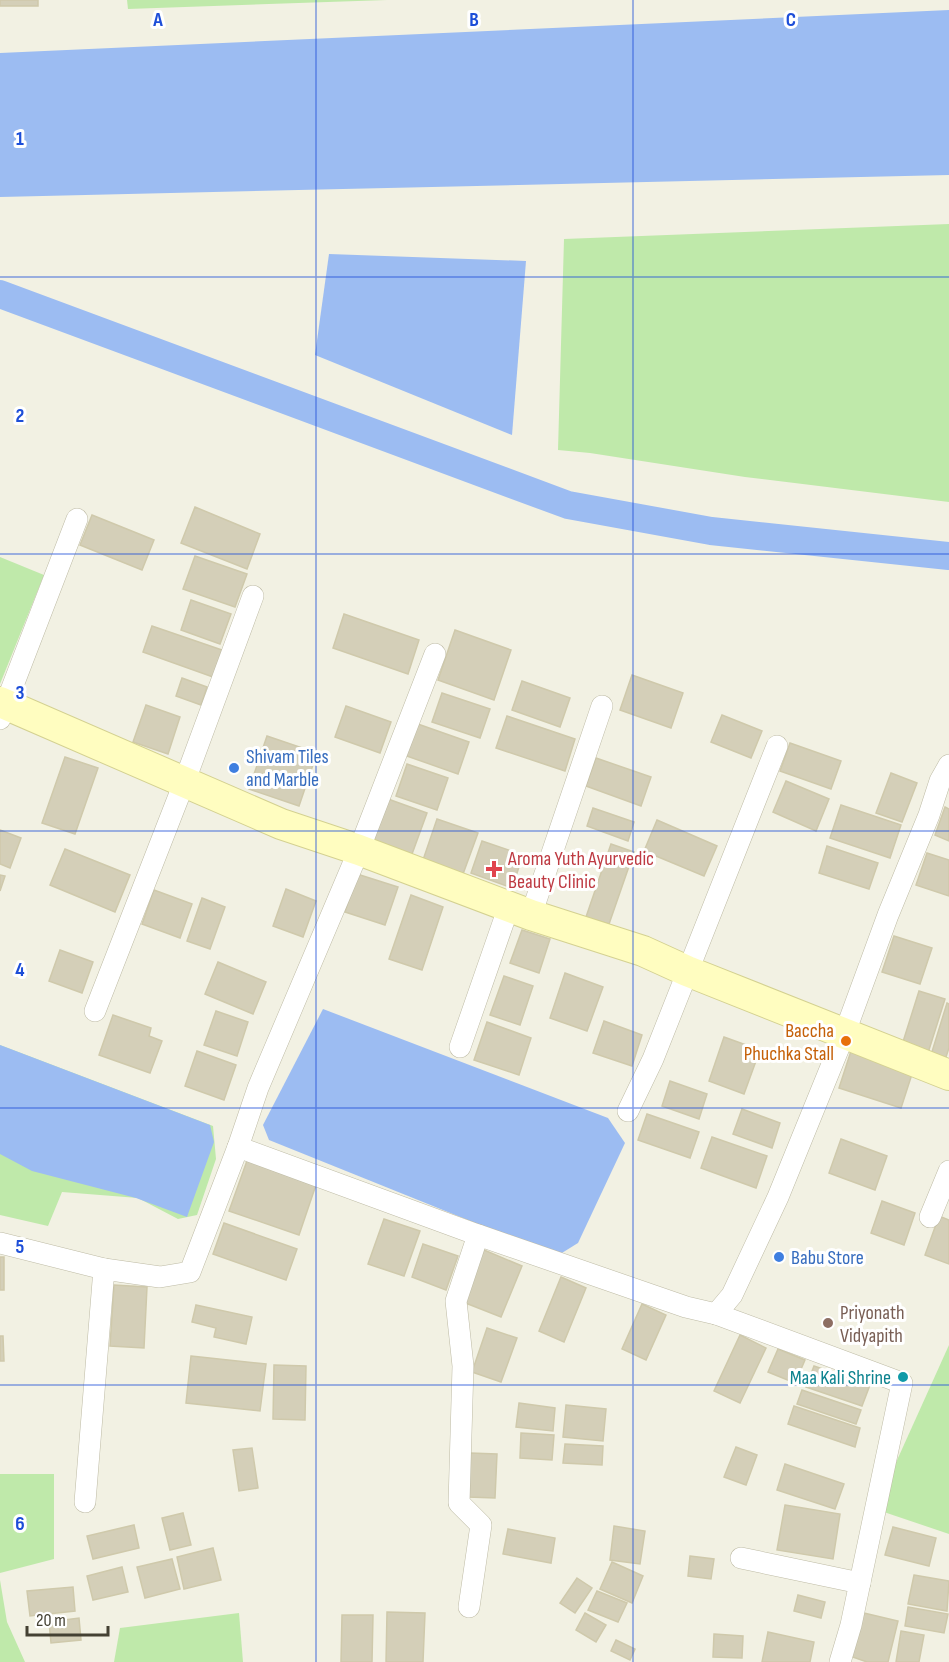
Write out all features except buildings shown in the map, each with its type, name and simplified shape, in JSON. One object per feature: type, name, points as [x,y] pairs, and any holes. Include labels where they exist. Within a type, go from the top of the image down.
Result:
[{"type":"street","points":[[77,519],[2,708],[281,824],[359,850],[520,911],[643,951],[844,1035],[949,1075]]},
{"type":"street","points":[[95,1011],[184,783],[253,596]]},
{"type":"street","points":[[0,1243],[104,1269],[160,1277],[190,1272],[258,1088],[359,850],[435,654]]},
{"type":"street","points":[[460,1047],[520,911],[602,706]]},
{"type":"street","points":[[628,1111],[653,1059],[777,746]]},
{"type":"street","points":[[716,1314],[732,1295],[778,1197],[844,1035],[940,781],[949,765]]},
{"type":"street","points":[[238,1147],[478,1235],[686,1307],[716,1314],[902,1383],[851,1625],[840,1662]]},
{"type":"street","points":[[930,1217],[949,1171]]},
{"type":"street","points":[[469,1607],[481,1525],[459,1503],[463,1366],[456,1301],[478,1235]]},
{"type":"street","points":[[85,1502],[104,1269]]},
{"type":"street","points":[[741,1558],[860,1583]]},
{"type":"green space","points":[[127,0],[387,0],[128,9]]},
{"type":"green space","points":[[949,224],[949,502],[745,477],[558,450],[564,239]]},
{"type":"green space","points":[[0,557],[44,575],[0,684]]},
{"type":"green space","points":[[0,1045],[213,1126],[216,1159],[197,1215],[178,1219],[138,1198],[62,1192],[48,1226],[0,1215]]},
{"type":"green space","points":[[949,1345],[949,1534],[875,1509]]},
{"type":"green space","points":[[0,1474],[54,1474],[54,1559],[0,1573]]},
{"type":"green space","points":[[0,1580],[7,1622],[25,1662],[0,1662]]},
{"type":"green space","points":[[239,1613],[243,1662],[114,1662],[120,1628]]},
{"type":"water","points":[[949,10],[949,175],[0,197],[0,53]]},
{"type":"water","points":[[329,254],[526,261],[512,435],[315,355]]},
{"type":"water","points":[[323,1009],[608,1118],[625,1143],[578,1243],[557,1256],[269,1140],[263,1125]]},
{"type":"water","points":[[0,1045],[210,1125],[214,1142],[187,1217],[136,1198],[32,1171],[0,1154]]},
{"type":"waterway","points":[[0,294],[568,505],[711,531],[949,556]]},
{"type":"place","name":"Shivam Tiles and Marble","points":[[234,768]]},
{"type":"place","name":"Aroma Yuth Ayurvedic Beauty Clinic","points":[[494,869]]},
{"type":"place","name":"Baccha Phuchka Stall","points":[[846,1041]]},
{"type":"place","name":"Babu Store","points":[[779,1257]]},
{"type":"place","name":"Priyonath Vidyapith","points":[[828,1323]]},
{"type":"place","name":"Maa Kali Shrine","points":[[903,1377]]}]
